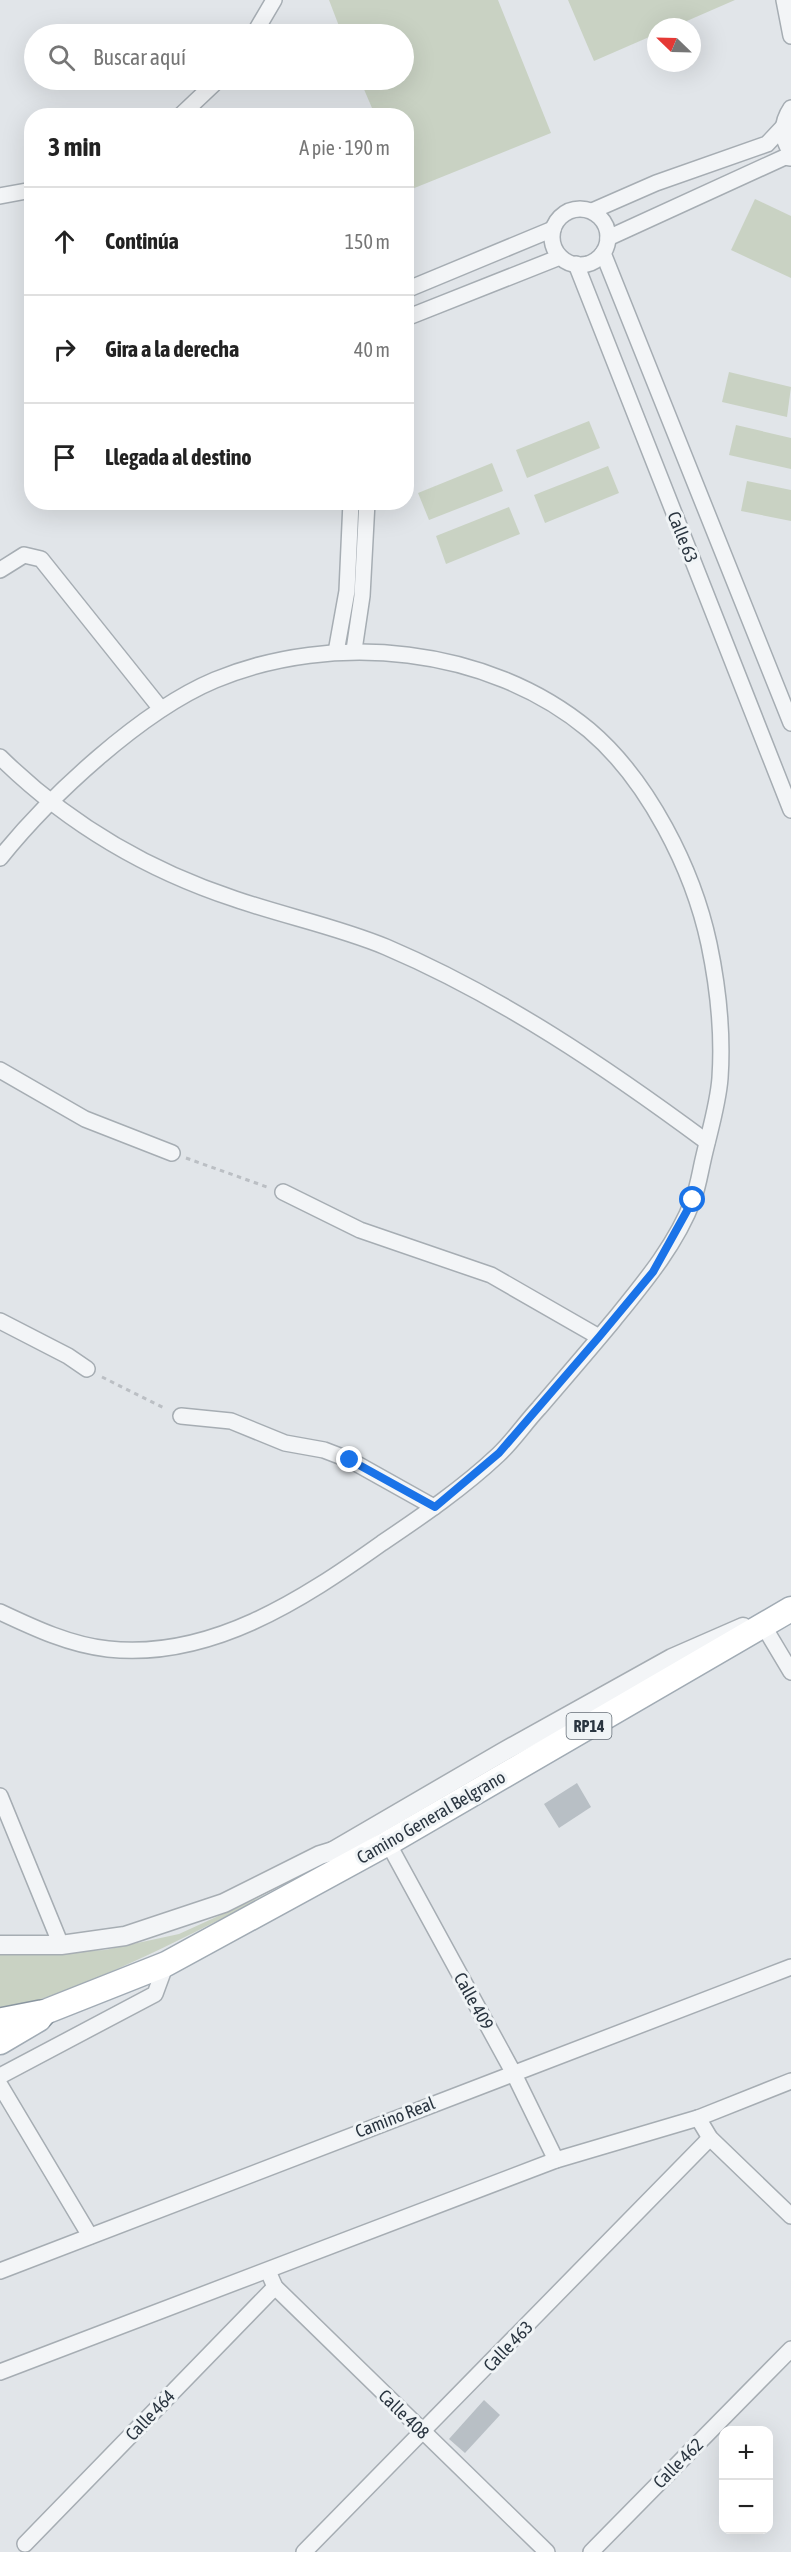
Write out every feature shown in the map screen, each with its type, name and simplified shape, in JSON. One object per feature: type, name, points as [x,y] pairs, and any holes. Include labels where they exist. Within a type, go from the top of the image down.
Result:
[{"type":"highway","points":[[0,2022],[51,2010]]},
{"type":"main road","name":"Camino General Belgrano","points":[[0,2028],[166,1964],[342,1857],[388,1843],[791,1609]]},
{"type":"main road","name":"Camino General Belgrano","points":[[0,2042],[51,2010]]},
{"type":"street","points":[[260,24],[274,0]]},
{"type":"street","points":[[784,0],[791,36]]},
{"type":"street","points":[[188,108],[207,90]]},
{"type":"street","points":[[592,211],[767,144],[783,128],[791,108]]},
{"type":"street","points":[[783,128],[784,140],[791,153]]},
{"type":"street","points":[[608,238],[785,157],[791,158]]},
{"type":"street","points":[[706,166],[717,188]]},
{"type":"street","points":[[0,196],[24,192]]},
{"type":"street","points":[[414,287],[553,228],[564,213],[583,209],[592,211],[604,222],[608,238],[603,253],[591,262],[576,264],[560,257],[552,244],[553,228]]},
{"type":"street","name":"Calle 63","points":[[603,253],[791,723]]},
{"type":"street","points":[[414,315],[560,257]]},
{"type":"street","name":"Calle 63","points":[[576,264],[791,810]]},
{"type":"street","points":[[336,652],[347,591],[351,510]]},
{"type":"street","points":[[354,650],[362,596],[367,510]]},
{"type":"street","points":[[0,570],[24,555],[41,559],[161,709]]},
{"type":"street","points":[[0,858],[106,751],[161,709],[210,682],[248,668],[302,655],[354,650],[429,659],[465,668],[517,685],[560,708],[591,731],[620,759],[666,831],[701,906],[716,977],[720,1081],[693,1200],[653,1272],[499,1453],[435,1507],[330,1581],[247,1625],[206,1640],[168,1650],[103,1649],[61,1638],[0,1612]]},
{"type":"street","points":[[0,757],[72,820],[182,879],[234,899],[383,946],[448,974],[631,1085],[707,1142]]},
{"type":"street","points":[[0,1070],[85,1119],[172,1153]]},
{"type":"street","points":[[283,1192],[360,1230],[491,1275],[599,1337]]},
{"type":"street","points":[[0,1321],[68,1356],[87,1369]]},
{"type":"street","points":[[181,1416],[231,1421],[285,1443],[324,1450],[350,1460],[435,1507]]},
{"type":"street","points":[[0,1945],[61,1945],[125,1936],[224,1903],[342,1857],[502,1752],[672,1658],[740,1628],[763,1624],[791,1672]]},
{"type":"street","points":[[0,1796],[61,1945]]},
{"type":"street","name":"Calle 409","points":[[388,1843],[513,2072],[556,2160]]},
{"type":"street","points":[[0,2076],[155,1994],[166,1964]]},
{"type":"street","name":"Camino Real","points":[[0,2271],[791,1967]]},
{"type":"street","points":[[0,2372],[556,2160],[698,2118],[791,2080]]},
{"type":"street","points":[[0,2085],[90,2236]]},
{"type":"street","points":[[698,2118],[710,2138],[791,2217]]},
{"type":"street","name":"Calle 463","points":[[304,2552],[710,2138]]},
{"type":"street","name":"Calle 408","points":[[268,2271],[275,2287],[547,2552]]},
{"type":"street","name":"Calle 464","points":[[25,2544],[275,2287]]},
{"type":"street","name":"Calle 462","points":[[591,2552],[791,2349]]},
{"type":"path","points":[[172,1153],[283,1192]]},
{"type":"path","points":[[87,1369],[181,1416]]},
{"type":"green space","points":[[329,0],[498,0],[551,133],[414,188],[414,108],[372,108],[364,90],[414,90],[414,24],[338,24]]},
{"type":"green space","points":[[568,0],[735,0],[694,18],[647,18],[647,38],[594,61]]},
{"type":"green space","points":[[755,199],[791,216],[791,278],[731,250]]},
{"type":"green space","points":[[729,372],[791,387],[787,417],[722,402]]},
{"type":"green space","points":[[589,421],[600,448],[527,478],[516,450]]},
{"type":"green space","points":[[736,425],[791,438],[791,469],[729,455]]},
{"type":"green space","points":[[492,463],[503,491],[429,520],[418,493]]},
{"type":"green space","points":[[608,466],[619,493],[545,523],[534,495]]},
{"type":"green space","points":[[747,481],[791,490],[791,521],[741,511]]},
{"type":"green space","points":[[509,507],[520,534],[446,564],[436,536]]},
{"type":"green space","points":[[295,1881],[114,1970],[38,2000],[0,2012],[0,1955],[105,1950],[179,1934]]},
{"type":"building","points":[[577,1783],[591,1807],[559,1828],[544,1804]]},
{"type":"building","points":[[484,2400],[500,2415],[465,2453],[449,2439]]},
{"type":"route","points":[[350,1460],[435,1507],[499,1453],[599,1337],[653,1272],[693,1200]]}]
